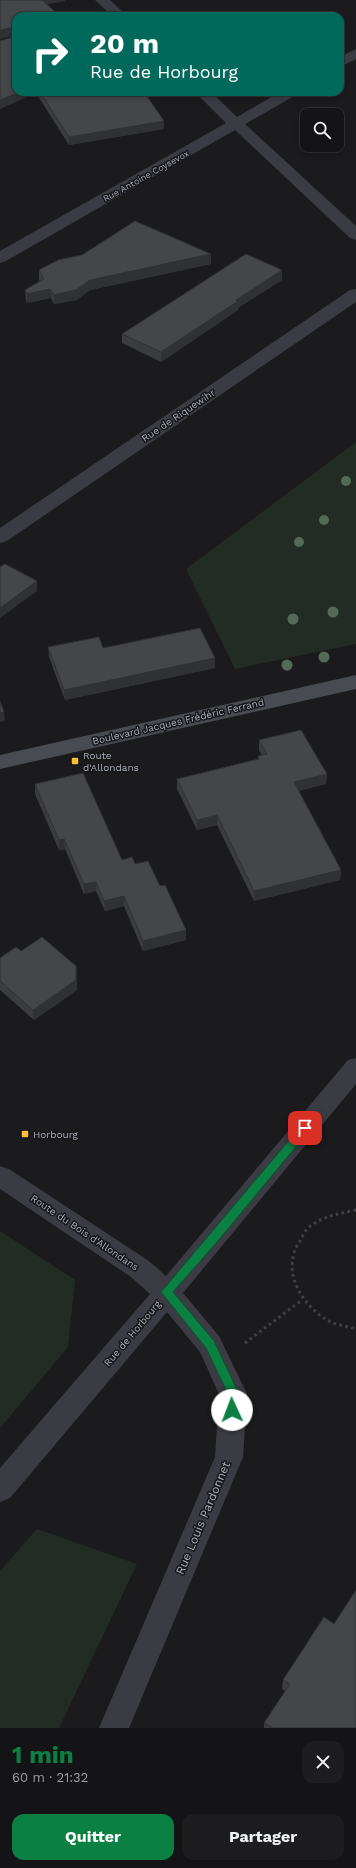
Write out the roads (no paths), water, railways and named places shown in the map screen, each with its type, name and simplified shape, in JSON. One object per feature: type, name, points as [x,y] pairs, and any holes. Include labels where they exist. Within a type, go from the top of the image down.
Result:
[{"type":"street","points":[[102,0],[116,12]]},
{"type":"street","points":[[344,60],[356,53]]},
{"type":"street","points":[[206,96],[356,235]]},
{"type":"street","name":"Rue Antoine Coysevox","points":[[0,258],[284,96]]},
{"type":"street","name":"Rue de Riquewihr","points":[[0,537],[356,294]]},
{"type":"street","name":"Boulevard Jacques Frédéric Ferrand","points":[[0,762],[356,682]]},
{"type":"street","name":"Rue de Horbourg","points":[[0,1489],[166,1292],[214,1238],[356,1067]]},
{"type":"street","name":"Route du Bois d'Allondans","points":[[0,1176],[140,1269],[166,1292]]},
{"type":"street","name":"Rue Louis Pardonnet","points":[[114,1728],[229,1457],[233,1394],[210,1344],[166,1292]]},
{"type":"place","name":"Route d'Allondans","points":[[75,761]]},
{"type":"place","name":"Horbourg","points":[[25,1134]]}]
